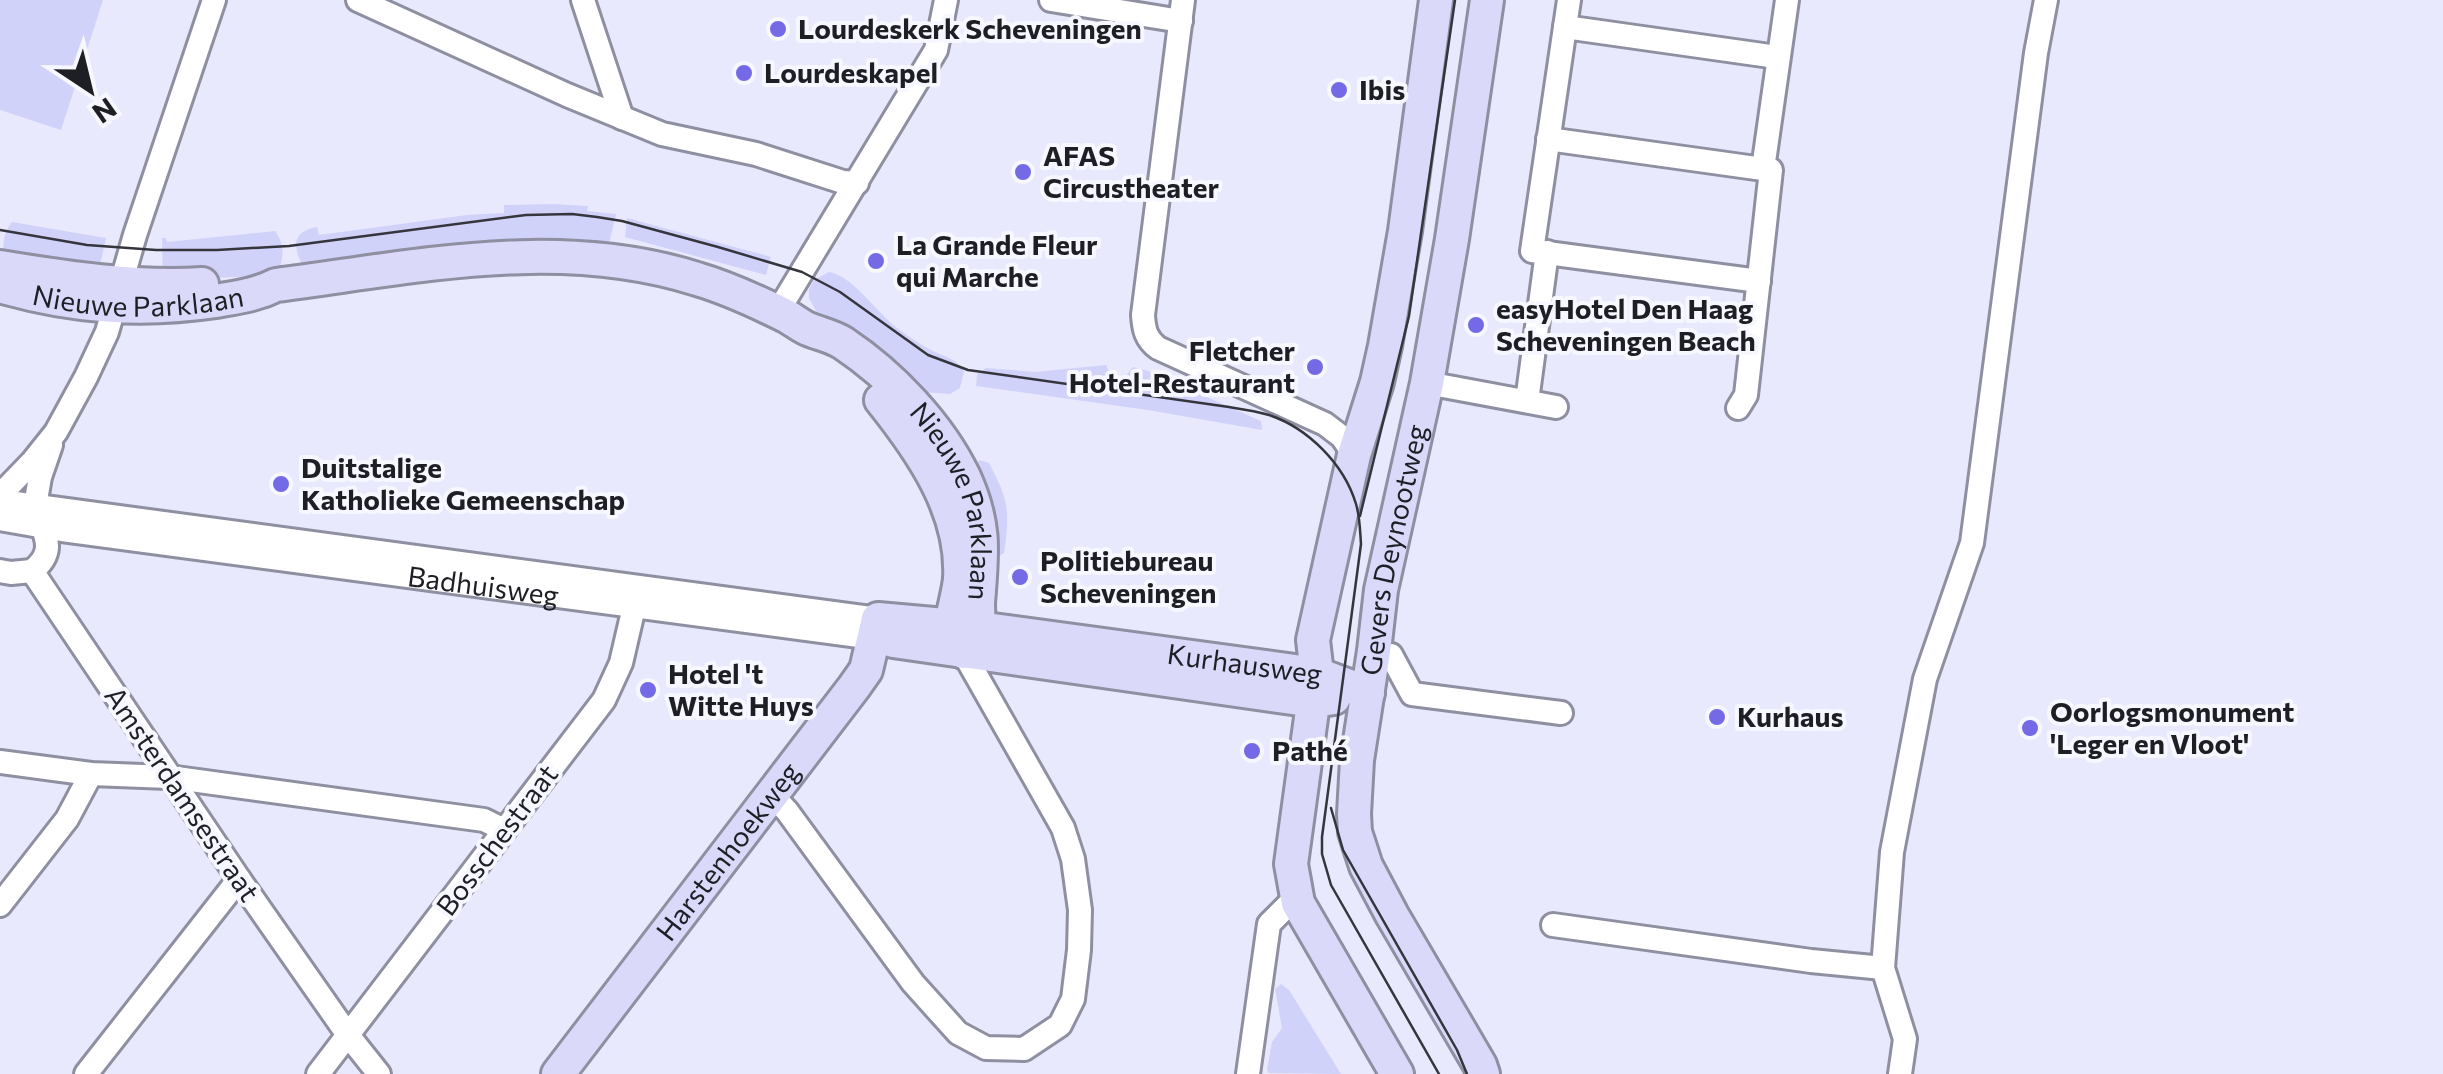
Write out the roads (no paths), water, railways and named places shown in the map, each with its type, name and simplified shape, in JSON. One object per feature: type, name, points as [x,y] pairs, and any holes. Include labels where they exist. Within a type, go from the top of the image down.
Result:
[{"type":"main road","name":"Gevers Deynootweg","points":[[1397,1074],[1304,915],[1291,864],[1315,687],[1314,640],[1354,455],[1385,346],[1405,231],[1436,0]]},
{"type":"main road","name":"Gevers Deynootweg","points":[[1483,1074],[1360,851],[1354,814],[1357,760],[1381,590],[1427,383],[1488,0]]},
{"type":"main road","name":"Nieuwe Parklaan","points":[[0,286],[44,297],[118,295],[173,286],[257,281],[276,285],[500,256],[553,255],[612,260],[682,275],[732,292],[807,329],[829,354],[880,398],[920,452],[942,492],[957,540],[964,635]]},
{"type":"main road","name":"Nieuwe Parklaan","points":[[0,267],[80,280],[118,295]]},
{"type":"main road","name":"Badhuisweg","points":[[876,628],[964,635]]},
{"type":"main road","name":"Harstenhoekweg","points":[[558,1074],[866,670],[876,628]]},
{"type":"main road","name":"Kurhausweg","points":[[964,635],[1368,693]]},
{"type":"street","points":[[0,571],[32,571],[44,561],[48,545],[39,517],[40,477],[56,432],[107,332],[214,0]]},
{"type":"street","points":[[358,0],[662,134],[756,154],[857,183]]},
{"type":"street","points":[[583,0],[622,118]]},
{"type":"street","points":[[778,313],[936,50],[946,0]]},
{"type":"street","points":[[1051,0],[1182,11],[1142,314],[1148,340],[1326,424],[1342,437],[1354,455]]},
{"type":"street","points":[[1527,401],[1548,139],[1569,0]]},
{"type":"street","points":[[1763,169],[1787,0]]},
{"type":"street","points":[[1900,1074],[1905,1039],[1884,968],[1892,852],[1925,680],[1972,542],[2046,0]]},
{"type":"street","points":[[1566,27],[1777,57]]},
{"type":"street","points":[[1548,139],[1771,170],[1746,394],[1738,408]]},
{"type":"street","points":[[1540,252],[1759,281]]},
{"type":"street","points":[[1427,383],[1556,406]]},
{"type":"street","points":[[0,498],[56,432]]},
{"type":"street","name":"Badhuisweg","points":[[0,498],[39,517]]},
{"type":"street","name":"Badhuisweg","points":[[0,519],[39,517],[876,628]]},
{"type":"street","name":"Amsterdamsestraat","points":[[32,571],[239,879],[379,1074]]},
{"type":"street","name":"Bosschestraat","points":[[318,1074],[604,700],[621,663],[637,596]]},
{"type":"street","points":[[773,796],[913,983],[958,1032],[986,1048],[1024,1049],[1060,1025],[1073,1000],[1079,950],[1080,910],[1073,860],[1062,828],[964,635]]},
{"type":"street","points":[[1391,655],[1412,694],[1561,713]]},
{"type":"street","points":[[0,762],[90,774],[170,777],[484,820],[504,830]]},
{"type":"street","points":[[0,905],[67,818],[90,774]]},
{"type":"street","points":[[86,1074],[239,879]]},
{"type":"street","points":[[1248,1074],[1269,924],[1297,896]]},
{"type":"street","points":[[1553,925],[1812,962],[1884,968]]},
{"type":"tram line","points":[[1360,516],[1409,316],[1455,0]]},
{"type":"tram line","points":[[0,230],[87,245],[217,250],[289,246],[526,215],[597,217],[802,272],[840,292],[928,355],[968,370],[1249,410],[1297,429],[1323,449],[1343,475],[1357,509],[1361,544],[1322,854],[1331,885],[1439,1074]]},
{"type":"tram line","points":[[1331,808],[1343,850],[1467,1074]]},
{"type":"place","name":"Lourdeskerk Scheveningen","points":[[778,29]]},
{"type":"place","name":"Lourdeskapel","points":[[744,73]]},
{"type":"place","name":"Ibis","points":[[1339,90]]},
{"type":"place","name":"AFAS Circustheater","points":[[1023,172]]},
{"type":"place","name":"La Grande Fleur qui Marche","points":[[876,261]]},
{"type":"place","name":"easyHotel Den Haag Scheveningen Beach","points":[[1476,325]]},
{"type":"place","name":"Fletcher Hotel-Restaurant","points":[[1315,367]]},
{"type":"place","name":"Duitstalige Katholieke Gemeenschap","points":[[281,484]]},
{"type":"place","name":"Politiebureau Scheveningen","points":[[1020,577]]},
{"type":"place","name":"Hotel 't Witte Huys","points":[[648,690]]},
{"type":"place","name":"Kurhaus","points":[[1717,717]]},
{"type":"place","name":"Oorlogsmonument 'Leger en Vloot'","points":[[2030,728]]},
{"type":"place","name":"Pathé","points":[[1252,751]]}]
